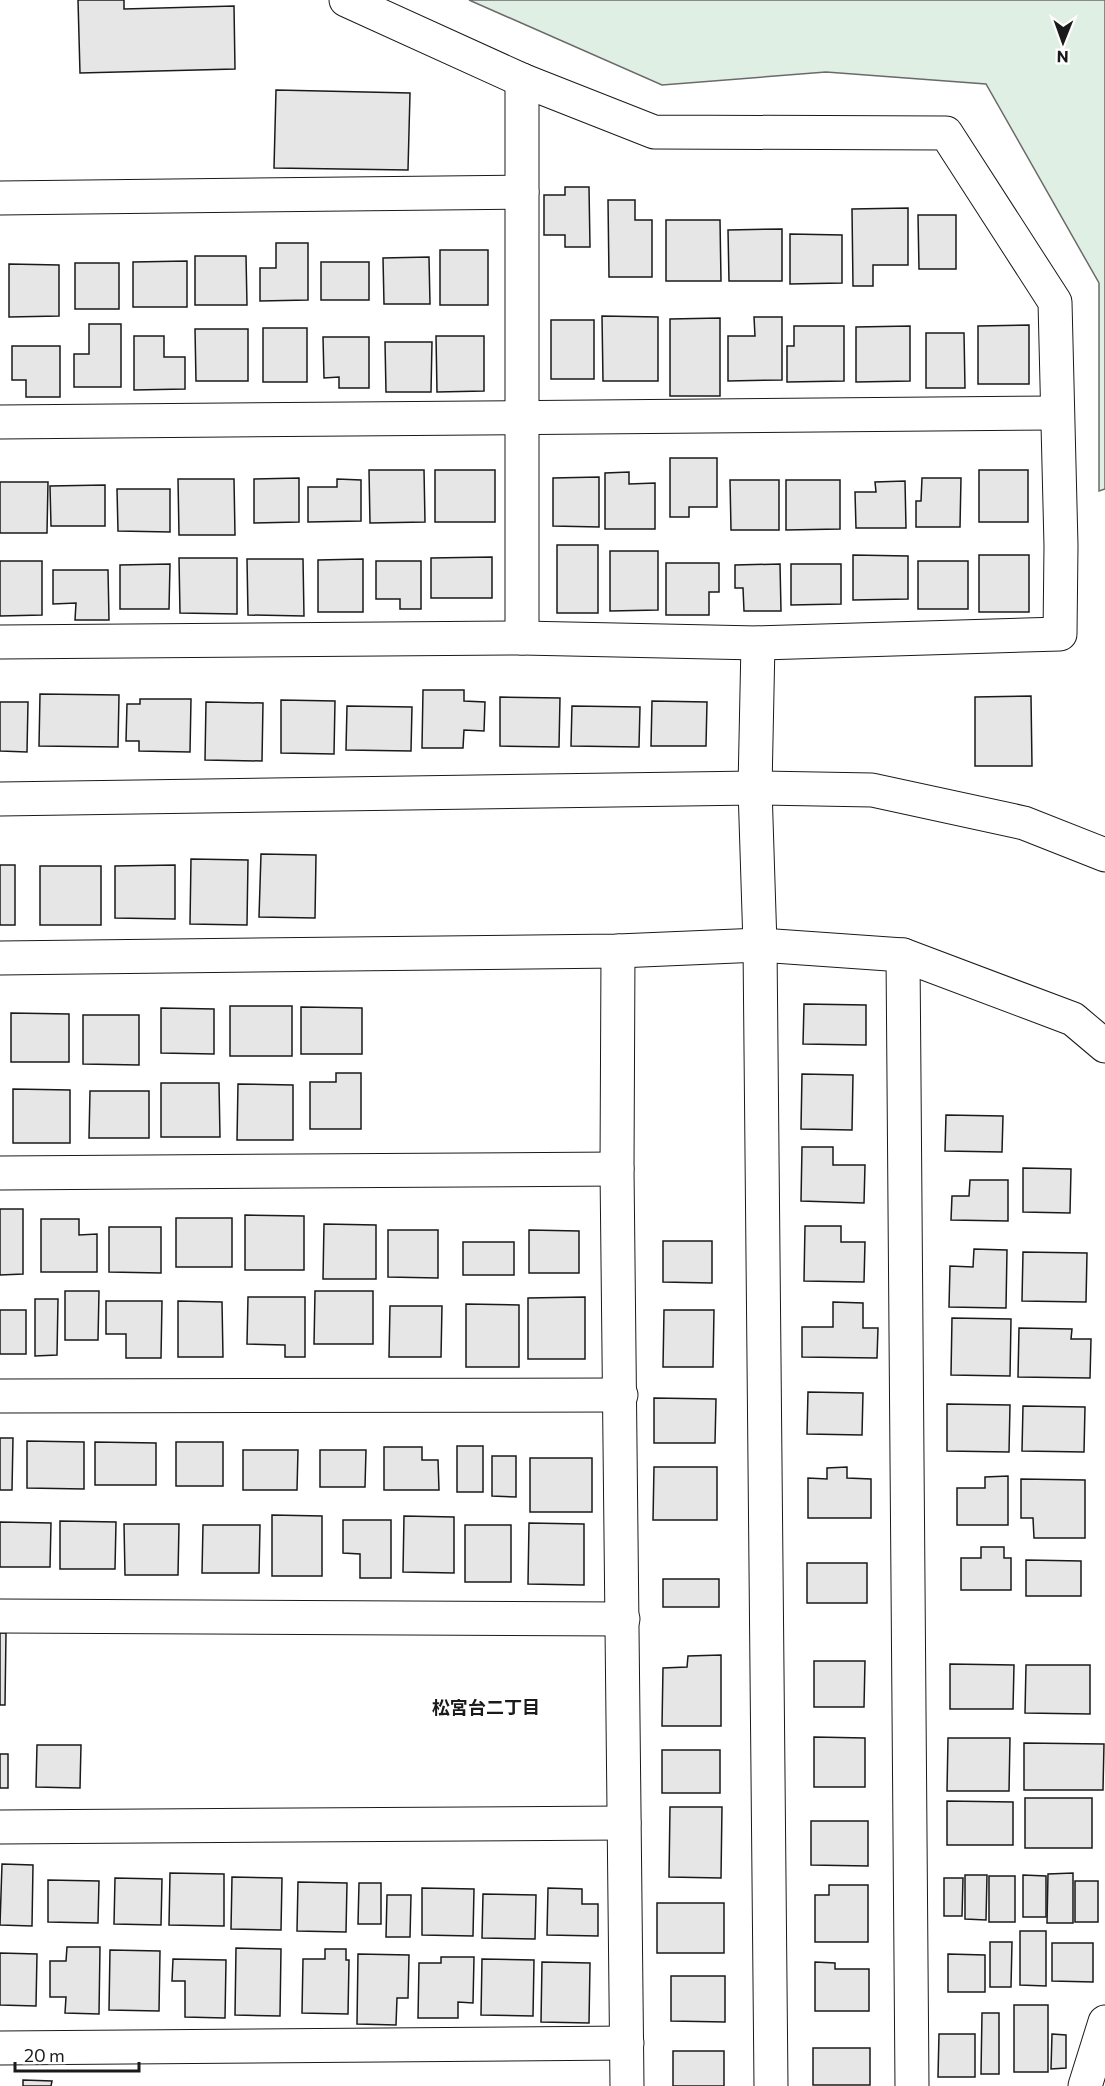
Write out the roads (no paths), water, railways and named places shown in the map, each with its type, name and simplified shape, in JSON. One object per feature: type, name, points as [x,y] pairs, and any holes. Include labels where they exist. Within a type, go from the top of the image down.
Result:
[{"type":"street","points":[[0,642],[522,638],[758,643],[1060,634],[1061,546],[1055,302],[946,133],[654,132],[522,80],[346,0]]},
{"type":"street","points":[[522,80],[522,638]]},
{"type":"street","points":[[0,198],[522,192]]},
{"type":"street","points":[[0,422],[1057,413]]},
{"type":"street","points":[[758,643],[755,788],[760,945],[771,2086]]},
{"type":"street","points":[[0,799],[755,788],[872,789],[1024,823],[1105,855]]},
{"type":"street","points":[[0,958],[618,951],[760,945],[903,956],[1073,1019],[1105,1046]]},
{"type":"street","points":[[618,951],[617,1168],[627,2086]]},
{"type":"street","points":[[903,956],[912,2086]]},
{"type":"street","points":[[0,1173],[617,1168]]},
{"type":"street","points":[[0,1396],[621,1395]]},
{"type":"street","points":[[0,1616],[623,1619]]},
{"type":"street","points":[[0,1827],[624,1823]]},
{"type":"street","points":[[1085,2086],[1105,2022]]},
{"type":"street","points":[[0,2048],[627,2043]]},
{"type":"district","name":"松宮台二丁目","points":[[486,1708]]}]
